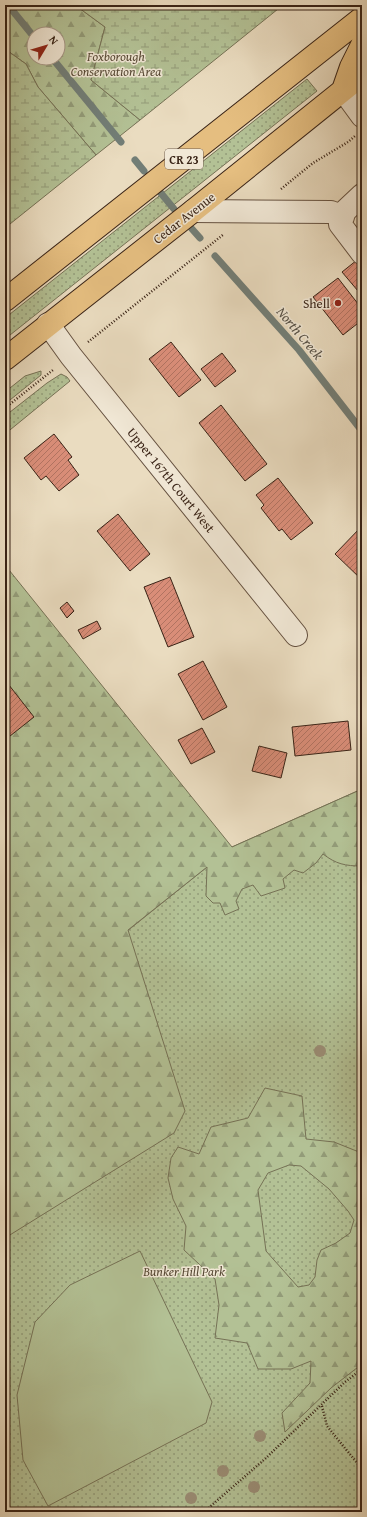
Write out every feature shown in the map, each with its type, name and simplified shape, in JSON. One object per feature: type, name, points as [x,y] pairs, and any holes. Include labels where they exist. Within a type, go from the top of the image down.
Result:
[{"type":"main road","name":"CR 23","points":[[5,300],[362,18]]},
{"type":"main road","points":[[343,90],[351,67],[362,45]]},
{"type":"main road","name":"Cedar Avenue","points":[[5,359],[193,212],[362,75]]},
{"type":"street","points":[[343,90],[360,124]]},
{"type":"street","points":[[362,194],[345,211],[340,224],[362,253]]},
{"type":"street","points":[[193,212],[331,212],[343,217]]},
{"type":"street","name":"Upper 167th Court West","points":[[48,324],[71,356],[296,635]]},
{"type":"path","points":[[5,408],[313,163],[348,142],[360,124]]},
{"type":"path","points":[[204,1512],[266,1458],[345,1382],[362,1368]]},
{"type":"path","points":[[322,1405],[327,1426],[362,1469]]},
{"type":"green space","points":[[5,5],[75,5],[105,27],[91,80],[140,120],[96,155],[38,87],[27,66],[66,66],[66,26],[26,26],[26,64],[5,49]]},
{"type":"green space","name":"Foxborough Conservation Area","points":[[75,5],[283,5],[140,120],[91,80],[105,27]]},
{"type":"green space","points":[[5,49],[26,64],[38,87],[96,155],[5,228]]},
{"type":"green space","points":[[307,79],[317,91],[5,339],[5,318]]},
{"type":"green space","points":[[41,371],[41,375],[5,404],[5,392],[25,376]]},
{"type":"green space","points":[[61,374],[67,377],[70,381],[5,434],[5,416]]},
{"type":"green space","points":[[5,565],[232,847],[362,789],[362,866],[341,864],[323,854],[316,863],[303,873],[294,870],[283,879],[285,888],[261,896],[253,885],[242,889],[236,901],[239,909],[225,915],[220,903],[213,903],[206,896],[207,867],[128,930],[185,1111],[174,1133],[5,1238]]},
{"type":"green space","name":"Bunker Hill Park","points":[[362,789],[362,1512],[5,1512],[5,1029],[232,847]]},
{"type":"green space","points":[[265,1088],[302,1096],[306,1139],[334,1142],[359,1152],[362,1167],[362,1364],[331,1388],[285,1432],[282,1413],[310,1383],[311,1361],[291,1369],[258,1369],[247,1343],[215,1338],[219,1305],[215,1279],[184,1250],[186,1226],[173,1199],[168,1178],[171,1158],[178,1147],[199,1154],[211,1127],[248,1118]],"holes":[[[289,1165],[301,1166],[329,1189],[354,1220],[350,1233],[336,1243],[321,1250],[317,1260],[315,1277],[309,1285],[298,1287],[266,1251],[258,1190],[268,1173]]]},
{"type":"green space","points":[[140,1251],[212,1402],[206,1423],[48,1506],[23,1460],[17,1395],[35,1322],[70,1285]]},
{"type":"building","name":"Shell","points":[[362,256],[362,287],[358,291],[342,272]]},
{"type":"building","name":"Shell","points":[[338,278],[362,309],[362,320],[343,335],[313,297]]},
{"type":"building","points":[[171,342],[201,380],[179,397],[149,359]]},
{"type":"building","points":[[222,353],[236,371],[215,387],[201,369]]},
{"type":"building","points":[[221,405],[267,464],[245,481],[199,423]]},
{"type":"building","points":[[54,434],[72,457],[68,460],[79,475],[59,491],[46,476],[41,480],[24,458]]},
{"type":"building","points":[[278,478],[313,523],[291,540],[282,529],[279,531],[261,508],[264,505],[256,495]]},
{"type":"building","points":[[118,514],[150,554],[130,571],[97,531]]},
{"type":"building","points":[[362,526],[362,580],[335,554]]},
{"type":"building","points":[[170,577],[194,637],[168,647],[144,587]]},
{"type":"building","points":[[67,602],[74,611],[67,618],[60,608]]},
{"type":"building","points":[[97,621],[101,629],[83,639],[78,630]]},
{"type":"building","points":[[203,661],[227,707],[203,720],[178,674]]},
{"type":"building","points":[[5,680],[34,717],[5,740]]},
{"type":"building","points":[[348,721],[351,750],[295,756],[292,727]]},
{"type":"building","points":[[202,728],[215,752],[191,764],[178,740]]},
{"type":"building","points":[[259,746],[287,753],[281,778],[252,771]]},
{"type":"waterway","name":"North Creek","points":[[8,5],[26,27]]},
{"type":"waterway","name":"North Creek","points":[[59,66],[121,142]]},
{"type":"waterway","name":"North Creek","points":[[135,160],[144,171]]},
{"type":"waterway","name":"North Creek","points":[[160,192],[174,209]]},
{"type":"waterway","name":"North Creek","points":[[192,229],[200,238]]},
{"type":"waterway","name":"North Creek","points":[[215,256],[299,350],[362,431]]},
{"type":"place","name":"Shell","points":[[338,303]]}]
